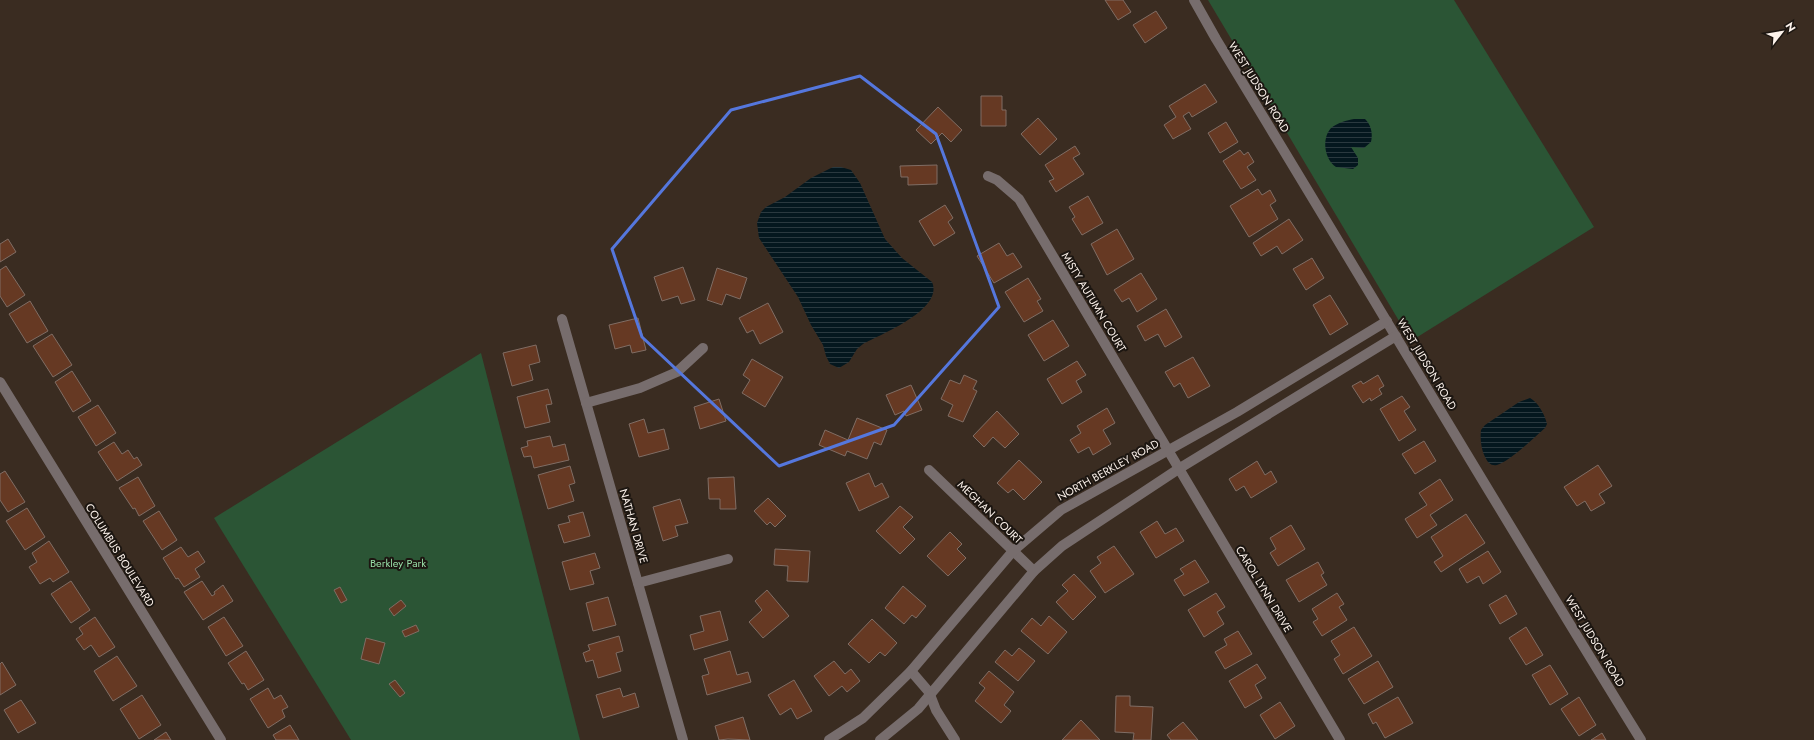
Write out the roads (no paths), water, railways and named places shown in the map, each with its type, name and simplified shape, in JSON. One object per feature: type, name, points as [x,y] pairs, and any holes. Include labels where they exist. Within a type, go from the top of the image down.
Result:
[{"type":"street","name":"WEST JUDSON ROAD","points":[[1194,0],[1216,39],[1641,740]]},
{"type":"street","name":"MISTY AUTUMN COURT","points":[[988,176],[997,180],[1019,199],[1169,449]]},
{"type":"street","name":"NATHAN DRIVE","points":[[562,319],[683,740]]},
{"type":"street","name":"NORTH BERKLEY ROAD","points":[[829,740],[863,718],[910,671],[1013,551],[1061,510],[1237,412],[1387,321]]},
{"type":"street","points":[[880,740],[918,709],[1034,571],[1062,546],[1180,468],[1396,336]]},
{"type":"street","points":[[586,403],[640,388],[677,372],[702,348]]},
{"type":"street","name":"COLUMBUS BOULEVARD","points":[[0,382],[220,740]]},
{"type":"street","name":"CAROL LYNN DRIVE","points":[[1169,449],[1340,740]]},
{"type":"street","name":"MEGHAN COURT","points":[[929,470],[1034,571]]},
{"type":"street","points":[[638,583],[728,559]]},
{"type":"street","points":[[910,671],[930,695],[936,710],[954,740]]},
{"type":"water","points":[[1365,119],[1367,121],[1371,129],[1371,142],[1364,148],[1351,147],[1358,158],[1358,165],[1353,169],[1336,167],[1329,160],[1325,143],[1326,138],[1331,128],[1345,121]]},
{"type":"water","points":[[833,167],[841,167],[851,170],[860,183],[885,239],[902,258],[932,282],[933,292],[929,302],[920,311],[896,327],[863,344],[857,349],[849,362],[839,368],[830,364],[823,345],[811,325],[798,297],[759,238],[757,223],[761,212],[766,207],[785,197],[811,178]]},
{"type":"water","points":[[1530,398],[1536,402],[1545,417],[1547,424],[1545,428],[1508,460],[1497,465],[1490,464],[1483,451],[1481,430],[1485,425],[1519,402]]},
{"type":"park label","name":"Berkley Park","points":[[398,563]]}]
